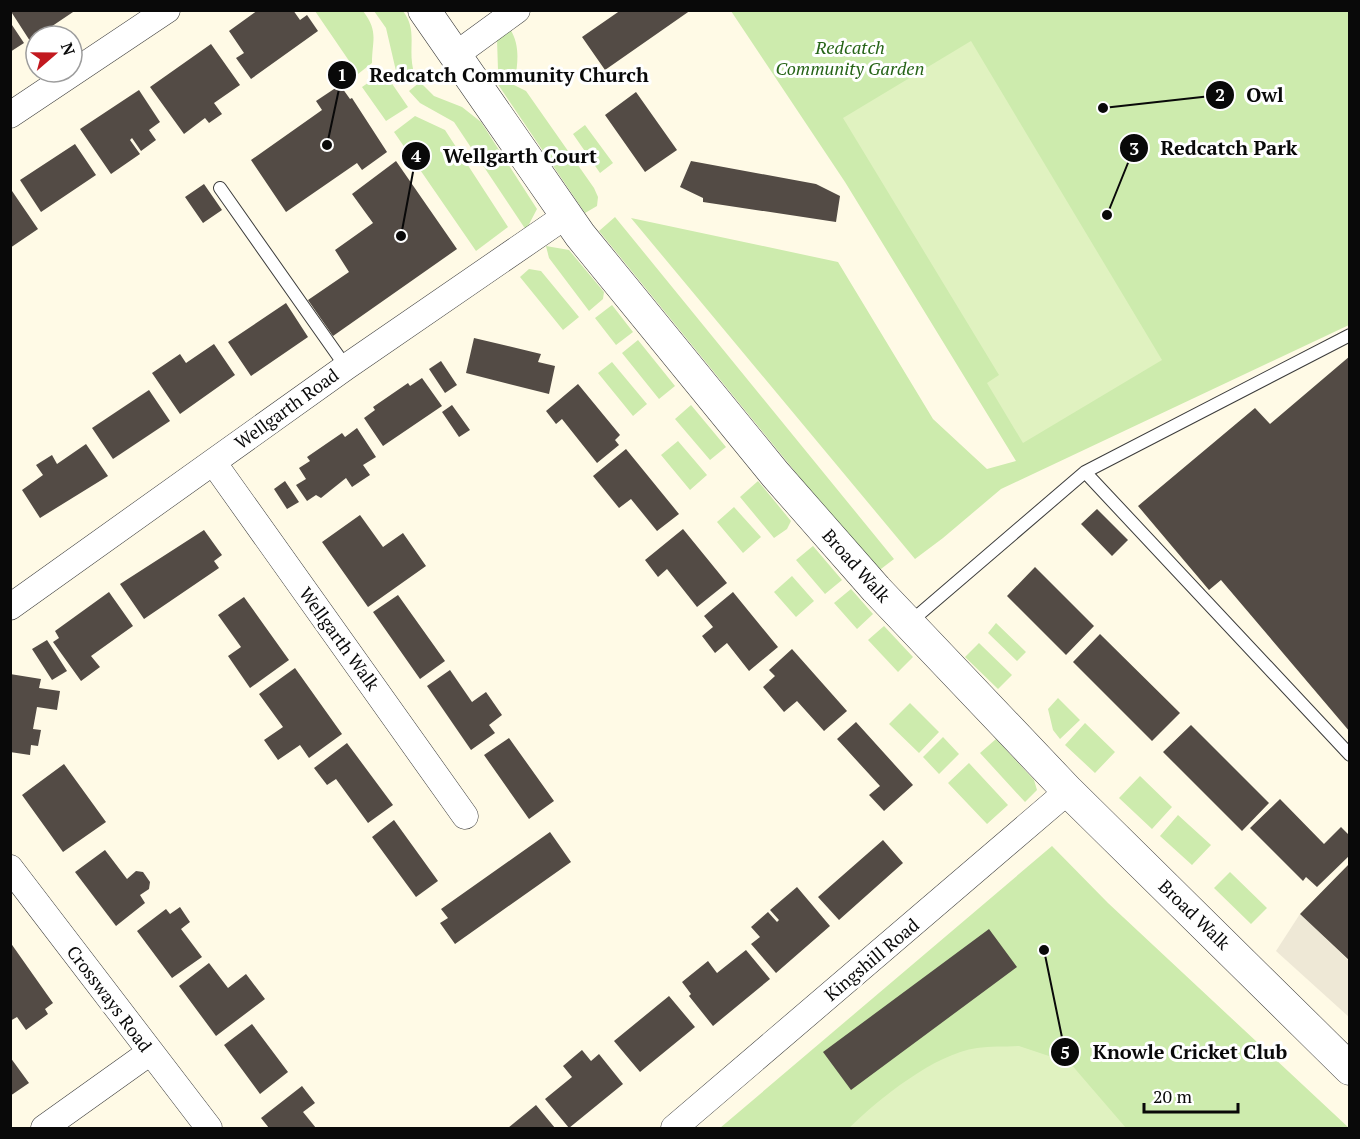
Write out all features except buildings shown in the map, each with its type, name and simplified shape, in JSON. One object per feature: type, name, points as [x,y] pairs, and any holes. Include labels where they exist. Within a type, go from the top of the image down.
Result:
[{"type":"street","points":[[10,115],[167,10]]},
{"type":"street","name":"Broad Walk","points":[[424,10],[567,215],[775,474],[908,623],[1068,791],[1350,1069]]},
{"type":"street","points":[[454,56],[517,10]]},
{"type":"street","name":"Wellgarth Road","points":[[10,607],[346,367],[567,215]]},
{"type":"street","name":"Wellgarth Walk","points":[[213,462],[465,816]]},
{"type":"street","name":"Kingshill Road","points":[[674,1128],[1068,791]]},
{"type":"street","name":"Crossways Road","points":[[10,868],[149,1053],[209,1128]]},
{"type":"street","points":[[44,1128],[149,1053]]},
{"type":"lane","points":[[220,189],[346,367]]},
{"type":"lane","points":[[908,623],[1085,472],[1350,335]]},
{"type":"lane","points":[[1085,472],[1350,755]]},
{"type":"green space","points":[[315,11],[363,11],[373,31],[372,63],[358,74]]},
{"type":"green space","points":[[374,11],[403,11],[408,19],[415,76],[405,84],[396,71],[386,28]]},
{"type":"green space","name":"Redcatch Community Garden","points":[[731,11],[1349,11],[1349,325],[1001,489],[915,559],[631,218],[838,262],[933,419],[987,469],[1016,461],[845,182]]},
{"type":"green space","points":[[510,29],[517,47],[515,80],[498,70],[497,39]]},
{"type":"green space","points":[[971,41],[1162,360],[1023,443],[987,383],[999,375],[843,118]]},
{"type":"green space","points":[[384,72],[408,107],[386,121],[362,87]]},
{"type":"green space","points":[[506,81],[526,91],[594,188],[598,197],[597,206],[585,213],[497,83]]},
{"type":"green space","points":[[420,82],[434,96],[462,107],[481,122],[537,209],[526,230],[454,122],[420,103],[409,91]]},
{"type":"green space","points":[[415,116],[445,130],[508,227],[476,251],[394,132]]},
{"type":"green space","points":[[585,125],[613,163],[600,173],[573,134]]},
{"type":"green space","points":[[615,217],[894,559],[877,572],[599,231]]},
{"type":"green space","points":[[546,246],[569,250],[604,292],[603,299],[589,311],[549,258]]},
{"type":"green space","points":[[529,269],[541,271],[579,317],[563,330],[520,277]]},
{"type":"green space","points":[[612,305],[633,332],[616,345],[595,318]]},
{"type":"green space","points":[[638,340],[675,386],[659,399],[622,353]]},
{"type":"green space","points":[[612,362],[647,404],[633,416],[598,373]]},
{"type":"green space","points":[[691,405],[726,447],[710,460],[675,419]]},
{"type":"green space","points":[[678,441],[707,475],[690,490],[661,455]]},
{"type":"green space","points":[[758,481],[791,521],[787,529],[774,538],[740,497]]},
{"type":"green space","points":[[734,507],[761,537],[743,553],[717,522]]},
{"type":"green space","points":[[813,546],[842,580],[825,594],[796,560]]},
{"type":"green space","points":[[792,576],[814,601],[796,617],[774,592]]},
{"type":"green space","points":[[851,589],[873,614],[857,629],[834,603]]},
{"type":"green space","points":[[996,623],[1026,652],[1017,661],[988,633]]},
{"type":"green space","points":[[884,626],[913,657],[898,672],[868,640]]},
{"type":"green space","points":[[979,643],[1012,675],[998,689],[965,657]]},
{"type":"green space","points":[[1058,698],[1080,720],[1060,739],[1053,730],[1048,709]]},
{"type":"green space","points":[[910,703],[939,732],[919,753],[889,724]]},
{"type":"green space","points":[[1085,723],[1115,752],[1095,773],[1065,745]]},
{"type":"green space","points":[[943,737],[959,754],[939,774],[923,757]]},
{"type":"green space","points":[[996,739],[1034,780],[1037,790],[1025,802],[980,753]]},
{"type":"green space","points":[[969,763],[1008,805],[987,824],[948,783]]},
{"type":"green space","points":[[1140,776],[1172,807],[1152,829],[1119,798]]},
{"type":"green space","points":[[1178,815],[1211,845],[1192,865],[1160,836]]},
{"type":"green space","points":[[1052,846],[1108,903],[1349,1128],[720,1128]]},
{"type":"green space","points":[[1230,872],[1267,908],[1251,924],[1214,888]]},
{"type":"green space","points":[[1019,1046],[1070,1063],[1126,1128],[849,1128],[908,1079],[943,1059],[977,1048]]},
{"type":"shaded area","points":[[1300,914],[1349,961],[1349,1017],[1276,951]]},
{"type":"place","name":"Owl","points":[[1103,108]]},
{"type":"place","name":"Redcatch Community Church","points":[[327,145]]},
{"type":"place","name":"Redcatch Park","points":[[1107,215]]},
{"type":"place","name":"Wellgarth Court","points":[[401,236]]},
{"type":"place","name":"Knowle Cricket Club","points":[[1044,950]]}]
